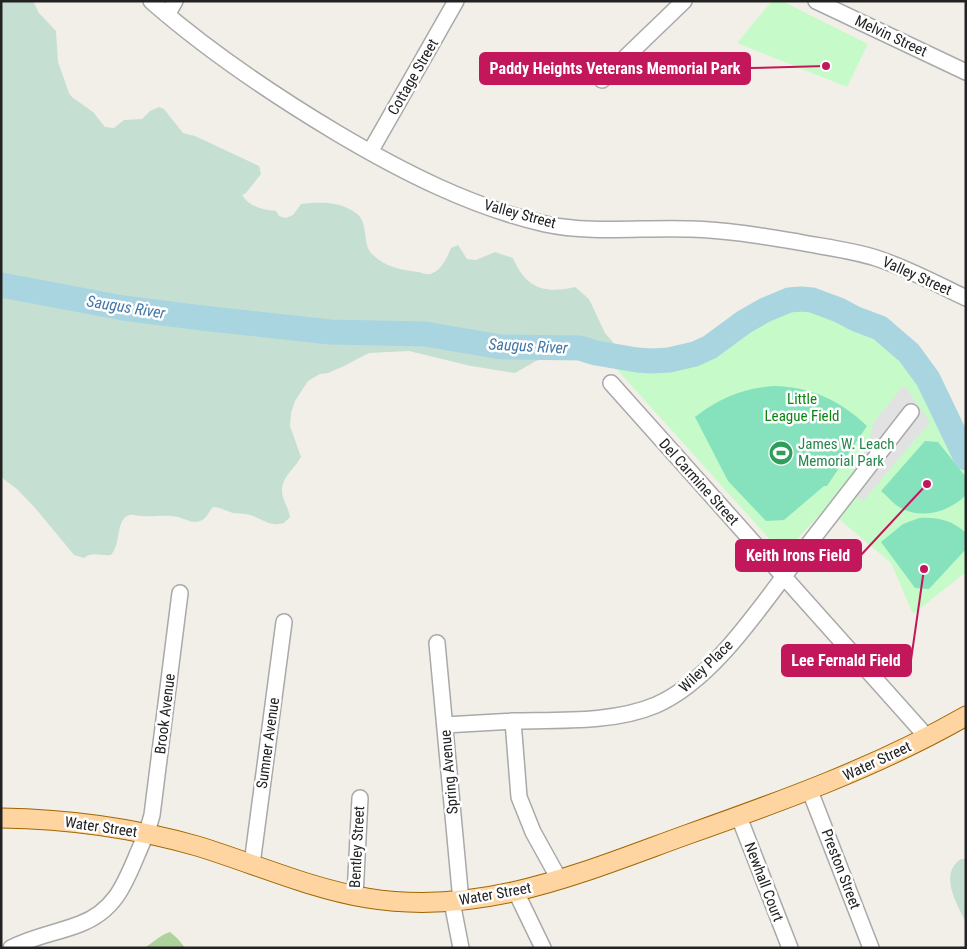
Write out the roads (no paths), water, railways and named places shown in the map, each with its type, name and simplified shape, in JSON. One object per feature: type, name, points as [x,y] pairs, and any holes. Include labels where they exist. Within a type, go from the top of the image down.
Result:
[{"type":"main road","name":"Water Street","points":[[1,818],[48,820],[147,834],[196,846],[355,896],[402,902],[457,902],[516,892],[739,817],[810,791],[873,764],[966,716]]},
{"type":"street","name":"Valley Street","points":[[152,1],[167,15],[259,84],[300,111],[370,152],[461,196],[492,208],[545,224],[592,229],[671,228],[716,230],[832,248],[878,259],[966,298]]},
{"type":"street","points":[[167,15],[175,1]]},
{"type":"street","name":"Cottage Street","points":[[370,152],[456,1]]},
{"type":"street","points":[[602,80],[684,1]]},
{"type":"street","name":"Melvin Street","points":[[816,1],[966,72]]},
{"type":"street","name":"Del Carmine Street","points":[[611,383],[927,737]]},
{"type":"street","name":"Wiley Place","points":[[445,725],[605,717],[642,710],[670,698],[689,685],[717,659],[784,577],[911,412]]},
{"type":"street","name":"Brook Avenue","points":[[11,948],[36,936],[79,924],[103,912],[120,893],[130,874],[147,834],[154,805],[180,593]]},
{"type":"street","name":"Sumner Avenue","points":[[252,864],[284,622]]},
{"type":"street","name":"Spring Avenue","points":[[436,643],[445,725],[460,948]]},
{"type":"street","points":[[513,721],[519,797],[533,832],[559,879]]},
{"type":"street","name":"Preston Street","points":[[810,791],[871,948]]},
{"type":"street","name":"Bentley Street","points":[[355,896],[360,798]]},
{"type":"street","name":"Newhall Court","points":[[739,817],[790,948]]},
{"type":"street","points":[[516,892],[543,948]]},
{"type":"waterway","name":"Saugus River","points":[[1,285],[123,308],[202,318],[330,332],[425,334],[501,347],[580,348],[596,353],[651,361],[669,360],[695,354],[710,347],[744,322],[765,310],[789,300],[812,300],[880,328],[909,353],[928,379],[966,458]]},
{"type":"place","name":"Paddy Heights Veterans Memorial Park","points":[[826,66]]},
{"type":"place","name":"James W. Leach Memorial Park","points":[[781,453]]},
{"type":"place","name":"Keith Irons Field","points":[[927,484]]},
{"type":"place","name":"Lee Fernald Field","points":[[924,569]]},
{"type":"park label","name":"Little League Field","points":[[802,408]]}]
